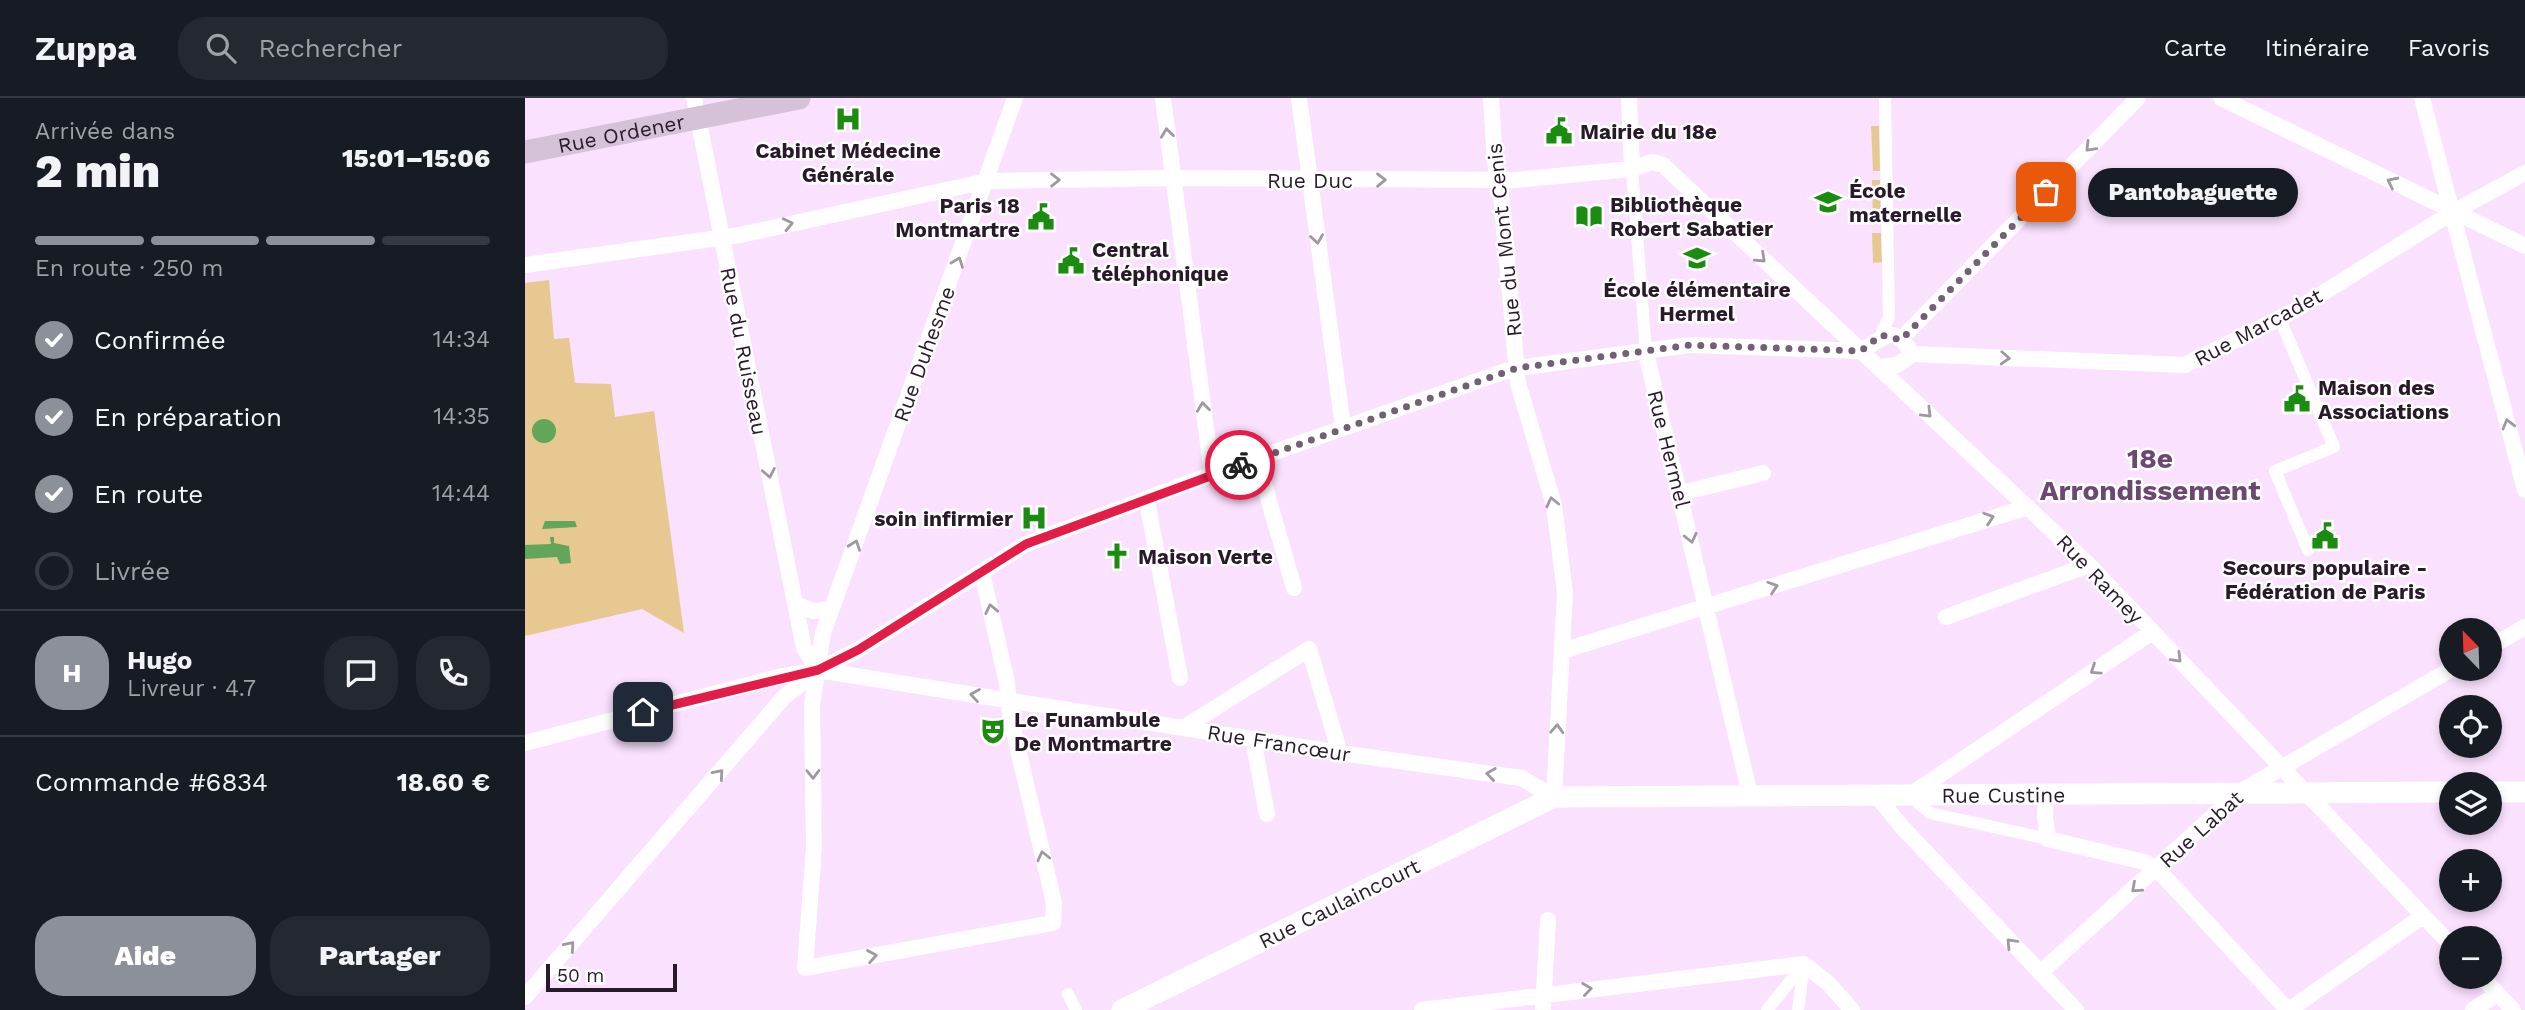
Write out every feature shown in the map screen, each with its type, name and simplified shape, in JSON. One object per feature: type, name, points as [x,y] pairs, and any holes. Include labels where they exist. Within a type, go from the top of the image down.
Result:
[{"type":"main road","name":"Rue Ordener","points":[[525,152],[696,108],[799,98]]},
{"type":"street","name":"Rue Duhesme","points":[[1008,701],[1053,903],[1053,923],[805,968],[814,848],[812,705],[823,633],[1015,98]]},
{"type":"street","points":[[1163,98],[1212,474]]},
{"type":"street","points":[[1299,98],[1343,428]]},
{"type":"street","name":"Rue du Mont Cenis","points":[[1491,98],[1517,368],[1554,505],[1565,593],[1554,797]]},
{"type":"street","name":"Rue Hermel","points":[[1629,98],[1646,353],[1750,795]]},
{"type":"street","points":[[525,997],[784,697],[818,670],[858,650],[1026,544],[1147,501],[1212,474],[1517,368],[1646,353],[1690,345],[1861,351],[1881,335],[1889,317],[1885,98]]},
{"type":"street","points":[[1901,340],[2137,98]]},
{"type":"street","points":[[2221,98],[2525,246]]},
{"type":"street","points":[[2422,98],[2525,490]]},
{"type":"street","name":"Rue du Ruisseau","points":[[696,108],[804,648],[818,670]]},
{"type":"street","name":"Rue Ramey","points":[[1632,169],[1652,163],[1663,165],[2028,507],[2089,565],[2439,933]]},
{"type":"street","name":"Rue Duc","points":[[525,265],[721,238],[987,181],[1173,178],[1498,180],[1632,169]]},
{"type":"street","name":"Rue Marcadet","points":[[1879,367],[1897,365],[1913,354],[2185,365],[2280,319],[2453,212],[2525,173]]},
{"type":"street","points":[[2280,319],[2334,447],[2275,471],[2308,550]]},
{"type":"street","points":[[1881,335],[1901,340],[1913,354]]},
{"type":"street","points":[[1257,459],[1294,588]]},
{"type":"street","points":[[1681,493],[1763,473]]},
{"type":"street","points":[[1147,501],[1180,678]]},
{"type":"street","points":[[1562,651],[2028,507]]},
{"type":"street","points":[[1946,617],[2089,565]]},
{"type":"street","points":[[982,573],[1008,701]]},
{"type":"street","points":[[795,604],[813,611],[831,609]]},
{"type":"street","points":[[2503,640],[2525,627]]},
{"type":"street","points":[[2152,632],[1910,795],[1930,813],[2144,862],[2157,869],[2288,1010],[2423,916]]},
{"type":"street","points":[[1185,727],[1309,649],[1340,753]]},
{"type":"street","points":[[525,743],[766,680],[818,670]]},
{"type":"street","name":"Rue Francœur","points":[[818,670],[1340,753],[1521,778],[1554,797]]},
{"type":"street","name":"Rue Labat","points":[[2040,974],[2240,792],[2439,676]]},
{"type":"street","points":[[1253,739],[1267,814]]},
{"type":"street","name":"Rue Custine","points":[[1554,797],[2439,792]]},
{"type":"street","points":[[2502,792],[2525,792]]},
{"type":"street","points":[[2046,794],[2045,816],[2049,839]]},
{"type":"street","points":[[1876,795],[1902,828],[2076,1010]]},
{"type":"street","name":"Rue Caulaincourt","points":[[1130,1008],[1554,797]]},
{"type":"street","points":[[1543,1003],[1548,920]]},
{"type":"street","points":[[1767,1010],[1804,964]]},
{"type":"street","points":[[1798,1010],[1804,964]]},
{"type":"street","points":[[1422,1010],[1543,1003],[1804,964],[1829,984],[1852,1010]]},
{"type":"street","points":[[2493,989],[2512,1010]]},
{"type":"street","points":[[1068,994],[1076,1010]]},
{"type":"street","points":[[2473,1010],[2497,994]]},
{"type":"shaded area","points":[[1871,126],[1879,126],[1880,171],[1873,171]]},
{"type":"shaded area","points":[[1872,180],[1880,180],[1881,222],[1873,223]]},
{"type":"shaded area","points":[[1872,233],[1881,233],[1882,262],[1873,263]]},
{"type":"shaded area","points":[[549,280],[554,339],[569,338],[575,383],[611,384],[615,417],[654,411],[684,633],[642,609],[525,636],[525,283]]},
{"type":"shaded area","points":[[544,419],[553,422],[556,431],[553,440],[544,443],[535,440],[532,431],[535,422]]},
{"type":"shaded area","points":[[545,521],[575,521],[577,527],[542,529]]},
{"type":"shaded area","points":[[550,537],[554,537],[554,543],[569,546],[571,563],[560,564],[557,557],[525,559],[525,545],[551,544]]},
{"type":"way so far","points":[[1240,465],[1517,368],[1631,355],[1690,345],[1861,351],[1881,335],[1890,335],[1901,340],[2046,192]]},
{"type":"place","name":"Cabinet Médecine Générale","points":[[848,119]]},
{"type":"place","name":"Mairie du 18e","points":[[1559,131]]},
{"type":"place","name":"Pantobaguette","points":[[2046,192]]},
{"type":"place","name":"École maternelle","points":[[1828,202]]},
{"type":"place","name":"Bibliothèque Robert Sabatier","points":[[1589,216]]},
{"type":"place","name":"Paris 18 Montmartre","points":[[1041,217]]},
{"type":"place","name":"École élémentaire Hermel","points":[[1697,258]]},
{"type":"place","name":"Central téléphonique","points":[[1071,261]]},
{"type":"place","name":"Maison des Associations","points":[[2297,399]]},
{"type":"place","name":"soin infirmier","points":[[1034,518]]},
{"type":"place","name":"Secours populaire - Fédération de Paris","points":[[2325,536]]},
{"type":"place","name":"Maison Verte","points":[[1117,556]]},
{"type":"place","name":"Le Funambule De Montmartre","points":[[993,731]]},
{"type":"district","name":"18e Arrondissement","points":[[2150,474]]},
{"type":"route","points":[[643,712],[778,677],[818,670],[858,650],[1026,544],[1240,465]]}]
